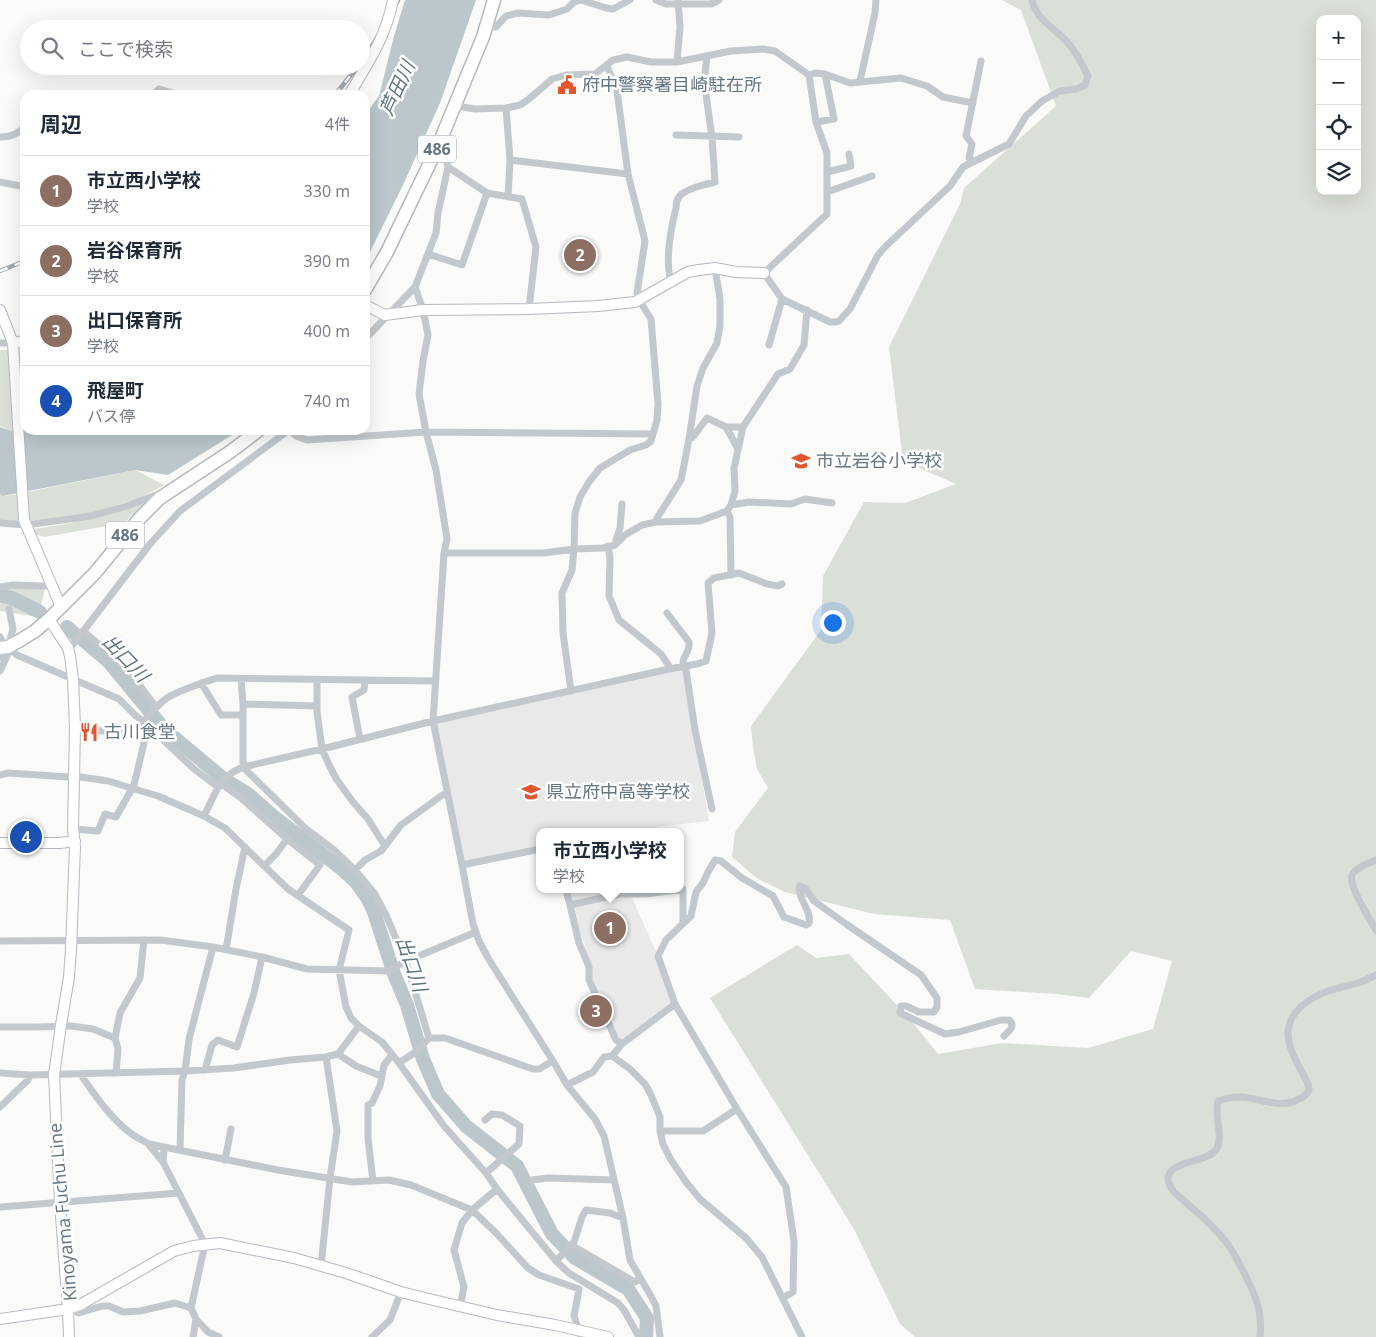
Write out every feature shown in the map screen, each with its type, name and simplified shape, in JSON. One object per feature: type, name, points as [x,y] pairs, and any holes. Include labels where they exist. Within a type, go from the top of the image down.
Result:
[{"type":"highway","name":"486","points":[[370,281],[387,252],[456,106],[483,37],[494,0]]},
{"type":"highway","name":"486","points":[[3,651],[50,619],[95,573],[140,518],[160,498],[252,435]]},
{"type":"main road","points":[[370,62],[386,30],[393,0]]},
{"type":"main road","points":[[352,90],[362,75]]},
{"type":"main road","points":[[370,308],[385,315],[423,310],[598,306],[635,302],[688,272],[715,268],[736,272],[764,273]]},
{"type":"main road","points":[[0,310],[14,346],[25,522],[61,606]]},
{"type":"main road","points":[[14,346],[20,344]]},
{"type":"main road","name":"Kinoyama Fuchu Line","points":[[50,619],[72,645],[75,727],[73,829],[75,841],[72,940],[69,977],[54,1075],[60,1203],[68,1309],[80,1305],[174,1251],[205,1244],[220,1243],[294,1258],[401,1292],[580,1334],[608,1337]]},
{"type":"main road","points":[[0,842],[60,843],[75,841]]},
{"type":"main road","points":[[0,1319],[68,1309],[69,1337]]},
{"type":"street","points":[[486,26],[496,27],[506,16],[518,13],[549,15],[567,9],[574,2],[581,0],[606,8],[613,8],[630,0]]},
{"type":"street","points":[[656,0],[666,4],[678,2],[710,4],[719,0]]},
{"type":"street","points":[[860,81],[875,13],[876,0]]},
{"type":"street","points":[[456,106],[506,108],[520,105],[552,79],[566,75],[594,74],[613,60],[627,57],[651,62],[677,62],[731,51],[763,49],[775,52],[809,75],[816,122],[827,153],[827,214],[764,273],[782,299],[830,322],[835,322],[839,321],[850,309],[878,255],[950,186],[963,167],[1009,144],[1026,116],[1042,101],[1060,90],[1076,89],[1085,84],[1088,76],[1082,64],[1068,42],[1041,19],[1032,0]]},
{"type":"street","points":[[677,62],[680,27],[678,2]]},
{"type":"street","points":[[671,282],[669,274],[671,228],[678,198],[683,193],[692,189],[715,182],[712,137],[704,81],[707,57]]},
{"type":"street","points":[[973,161],[969,158],[972,144],[966,136],[982,61]]},
{"type":"street","points":[[571,691],[563,633],[562,592],[572,570],[575,513],[580,496],[600,468],[630,450],[646,445],[650,441],[658,420],[651,319],[639,300],[637,293],[645,241],[628,174],[617,91],[607,66]]},
{"type":"street","points":[[809,75],[815,73],[825,74],[850,83],[901,78],[927,86],[942,97],[973,103]]},
{"type":"street","points":[[816,122],[834,118],[825,74]]},
{"type":"street","points":[[506,108],[510,160],[508,198]]},
{"type":"street","points":[[0,137],[7,137],[20,131]]},
{"type":"street","points":[[676,135],[740,137]]},
{"type":"street","points":[[370,334],[415,287],[436,233],[438,213],[448,167],[444,152],[438,146]]},
{"type":"street","points":[[827,172],[850,166],[849,154]]},
{"type":"street","points":[[510,160],[628,174]]},
{"type":"street","points":[[448,167],[487,193],[522,199],[536,247],[529,309]]},
{"type":"street","points":[[827,192],[872,176]]},
{"type":"street","points":[[0,182],[20,186]]},
{"type":"street","points":[[428,254],[462,265],[487,193]]},
{"type":"street","points":[[656,522],[681,480],[690,439],[697,386],[703,368],[717,342],[720,326],[720,299],[715,268]]},
{"type":"street","points":[[415,287],[423,310],[428,335],[419,394],[436,470],[447,539],[444,553],[433,721],[473,924],[488,958],[567,1085],[595,1119],[604,1136],[623,1218],[630,1260],[656,1306],[660,1337]]},
{"type":"street","points":[[769,345],[782,299]]},
{"type":"street","points":[[731,575],[729,508],[735,491],[734,468],[743,427],[778,374],[790,369],[804,345],[807,310]]},
{"type":"street","points":[[0,343],[14,346]]},
{"type":"street","points":[[690,439],[707,418],[726,427],[743,427]]},
{"type":"street","points":[[726,427],[738,449]]},
{"type":"street","points":[[295,435],[307,440],[426,432],[653,434]]},
{"type":"street","points":[[72,645],[150,544],[180,511],[283,435]]},
{"type":"street","points":[[0,523],[91,516],[127,506],[156,495],[160,498]]},
{"type":"street","points":[[444,553],[544,553],[603,548],[615,545],[625,535],[642,525],[656,522],[700,521],[729,508],[749,502],[790,504],[805,499],[832,502]]},
{"type":"street","points":[[618,542],[616,540],[620,528],[622,504]]},
{"type":"street","points":[[608,546],[610,558],[610,596],[619,620],[661,654],[669,669]]},
{"type":"street","points":[[204,816],[219,785],[233,772],[242,767],[433,721],[706,661],[712,633],[708,584],[714,578],[739,573],[767,584],[778,586],[782,584]]},
{"type":"street","points":[[0,587],[13,585],[44,586],[51,584]]},
{"type":"street","points":[[3,651],[13,629],[9,609]]},
{"type":"street","points":[[667,613],[689,642],[690,647],[682,662],[686,670],[695,730],[712,809]]},
{"type":"street","points":[[84,631],[126,668],[156,707]]},
{"type":"street","points":[[0,637],[3,643],[3,651]]},
{"type":"street","points":[[0,671],[8,654],[3,651]]},
{"type":"street","points":[[3,651],[17,654],[119,698],[194,769],[242,798],[287,839],[320,865],[298,895]]},
{"type":"street","points":[[73,829],[98,831],[105,814],[116,817],[134,785],[146,724],[156,707],[168,697],[201,683],[217,678],[435,681]]},
{"type":"street","points":[[241,679],[243,704],[242,767],[306,828],[333,849],[355,870],[375,894],[386,915],[404,962],[429,1038]]},
{"type":"street","points":[[317,680],[317,706],[322,749],[337,780],[368,819],[384,846]]},
{"type":"street","points":[[360,739],[352,697],[364,690],[365,680]]},
{"type":"street","points":[[201,683],[221,715],[243,715]]},
{"type":"street","points":[[243,704],[317,706]]},
{"type":"street","points":[[75,727],[97,731],[126,731],[146,724]]},
{"type":"street","points":[[0,775],[74,776],[108,781],[158,796],[204,816],[225,828],[288,888],[349,930],[339,970],[346,1007],[351,1018],[382,1042],[444,1126],[486,1172],[496,1189],[559,1258],[569,1273],[618,1303],[639,1337]]},
{"type":"street","points":[[355,870],[365,860],[381,851],[401,826],[447,793]]},
{"type":"street","points":[[264,866],[287,839]]},
{"type":"street","points":[[226,950],[245,847]]},
{"type":"street","points":[[462,865],[536,850]]},
{"type":"street","points":[[783,1298],[793,1292],[794,1241],[786,1187],[675,1004],[658,956],[666,940],[691,916],[696,892],[715,860],[721,861],[742,878],[773,896],[784,917],[806,925],[809,924],[810,918],[799,891],[800,886],[806,888],[814,901],[921,975],[937,998],[937,1007],[934,1012],[919,1012],[906,1006],[901,1006],[900,1013],[945,1034],[1001,1020],[1009,1020],[1012,1022],[1012,1026],[1004,1036]]},
{"type":"street","points":[[1376,860],[1359,868],[1351,877],[1353,889],[1376,930]]},
{"type":"street","points":[[684,890],[696,892]]},
{"type":"street","points":[[567,893],[579,943],[589,967],[589,980],[616,1040],[622,1044]]},
{"type":"street","points":[[570,905],[619,894],[655,893]]},
{"type":"street","points":[[683,893],[683,922]]},
{"type":"street","points":[[0,941],[161,940],[213,947],[307,969],[389,971],[404,962],[476,932]]},
{"type":"street","points":[[116,1073],[118,1049],[115,1038],[120,1013],[140,978],[144,940]]},
{"type":"street","points":[[180,1150],[182,1080],[189,1039],[213,947]]},
{"type":"street","points":[[205,1070],[212,1045],[218,1040],[237,1047],[254,993],[262,957]]},
{"type":"street","points":[[1260,1337],[1262,1324],[1260,1308],[1252,1288],[1228,1244],[1213,1226],[1174,1192],[1168,1181],[1169,1175],[1183,1164],[1211,1154],[1216,1149],[1220,1138],[1216,1110],[1218,1102],[1227,1098],[1243,1097],[1284,1104],[1306,1095],[1309,1090],[1308,1084],[1290,1049],[1289,1023],[1296,1012],[1307,1001],[1376,975]]},
{"type":"street","points":[[567,1085],[593,1072],[604,1058],[612,1056],[622,1044],[675,1004]]},
{"type":"street","points":[[0,1027],[36,1028],[61,1025],[92,1029],[115,1038]]},
{"type":"street","points":[[0,1073],[54,1075],[185,1071],[234,1068],[290,1060],[326,1058],[338,1054],[360,1026]]},
{"type":"street","points":[[399,1063],[414,1053],[429,1038],[445,1038],[533,1069],[539,1069],[553,1061]]},
{"type":"street","points":[[338,1054],[356,1066],[382,1076]]},
{"type":"street","points":[[373,1181],[368,1138],[368,1105],[372,1103],[380,1086],[384,1065],[392,1055]]},
{"type":"street","points":[[612,1056],[630,1069],[652,1095],[660,1117],[660,1131],[663,1144],[686,1182],[700,1199],[746,1238],[762,1257],[802,1337]]},
{"type":"street","points":[[321,1266],[337,1131],[326,1058]]},
{"type":"street","points":[[83,1074],[83,1078],[114,1119],[130,1133],[149,1144],[278,1170],[352,1182],[389,1180],[411,1185],[472,1210],[528,1268],[540,1275],[579,1290],[574,1316],[580,1334]]},
{"type":"street","points":[[0,1106],[28,1080],[30,1075]]},
{"type":"street","points":[[660,1131],[703,1131],[738,1109]]},
{"type":"street","points":[[484,1120],[492,1114],[502,1116],[520,1126],[519,1144],[486,1172]]},
{"type":"street","points":[[225,1160],[231,1129]]},
{"type":"street","points":[[149,1144],[163,1162],[205,1244],[192,1308],[196,1319],[208,1332],[219,1337]]},
{"type":"street","points":[[163,1162],[164,1148]]},
{"type":"street","points":[[532,1180],[548,1178],[614,1180]]},
{"type":"street","points":[[460,1306],[464,1287],[454,1250],[462,1223],[472,1210],[496,1189]]},
{"type":"street","points":[[0,1208],[179,1193]]},
{"type":"street","points":[[559,1258],[574,1242],[586,1210],[610,1213],[623,1218]]},
{"type":"street","points":[[571,1245],[635,1282],[640,1278]]},
{"type":"street","points":[[372,1337],[390,1320],[401,1292]]},
{"type":"street","points":[[68,1309],[79,1313],[102,1306],[109,1306],[123,1312],[140,1311],[175,1303],[192,1308]]},
{"type":"street","points":[[193,1337],[196,1319]]},
{"type":"shaded area","points":[[1002,0],[1376,0],[1376,1337],[915,1337],[900,1324],[854,1229],[710,998],[797,945],[816,958],[849,954],[910,1019],[938,1054],[1002,1043],[1088,1048],[1153,1029],[1172,961],[1131,951],[1089,998],[975,989],[950,920],[874,914],[785,892],[758,879],[732,857],[735,832],[768,788],[757,769],[751,726],[821,630],[823,576],[864,502],[905,503],[956,484],[903,461],[889,347],[960,204],[964,188],[1056,106],[1021,10]]},
{"type":"shaded area","points":[[0,350],[20,350],[20,429],[12,431],[0,426]]},
{"type":"shaded area","points":[[135,470],[164,485],[140,498],[94,512],[38,520],[0,520],[0,494],[4,496],[13,495]]},
{"type":"shaded area","points":[[145,503],[124,523],[44,537],[35,534],[35,529],[71,523]]},
{"type":"shaded area","points":[[0,589],[45,589],[38,617],[0,611]]},
{"type":"shaded area","points":[[683,666],[709,821],[655,828],[536,828],[536,850],[462,865],[433,721]]},
{"type":"shaded area","points":[[567,893],[610,893],[583,901],[619,894],[632,898],[658,956],[675,1004],[622,1044],[616,1040],[589,980],[589,967],[584,943]]},
{"type":"water","name":"芦田川","points":[[405,0],[476,0],[440,103],[370,252],[370,108],[379,96]]},
{"type":"water","points":[[0,427],[12,431],[20,429],[20,435],[232,435],[168,475],[135,470],[3,496],[0,494]]},
{"type":"waterway","name":"出口川","points":[[0,595],[12,598],[40,612]]},
{"type":"waterway","name":"出口川","points":[[67,627],[75,634]]},
{"type":"waterway","name":"出口川","points":[[83,640],[109,662],[165,730],[225,780],[248,794],[355,881],[368,899],[374,912],[394,974],[407,1005],[423,1059],[438,1094],[466,1126],[517,1166],[552,1234],[575,1258],[628,1289],[647,1318],[646,1337]]},
{"type":"railway","points":[[370,50],[398,0]]},
{"type":"railway","points":[[339,90],[351,75]]},
{"type":"railway","points":[[0,271],[20,263]]},
{"type":"place","name":"府中警察署目崎駐在所","points":[[567,85]]},
{"type":"place","name":"岩谷保育所","points":[[580,255]]},
{"type":"place","name":"市立岩谷小学校","points":[[801,461]]},
{"type":"place","name":"古川食堂","points":[[89,732]]},
{"type":"place","name":"県立府中高等学校","points":[[531,792]]},
{"type":"place","name":"飛屋町","points":[[26,837]]},
{"type":"place","name":"市立西小学校","points":[[610,928]]},
{"type":"place","name":"出口保育所","points":[[596,1011]]}]
